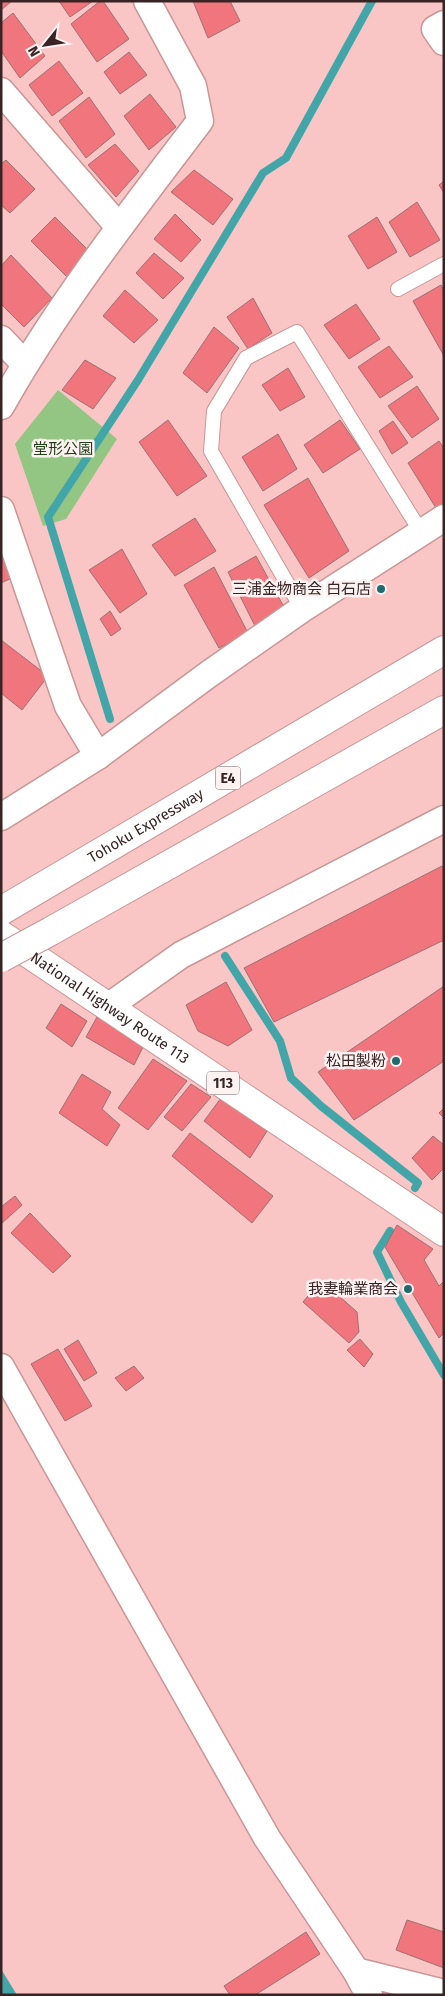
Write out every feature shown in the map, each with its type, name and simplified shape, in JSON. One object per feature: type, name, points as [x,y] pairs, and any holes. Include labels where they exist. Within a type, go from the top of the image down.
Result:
[{"type":"highway","name":"Tohoku Expressway","points":[[7,908],[444,650]]},
{"type":"highway","points":[[1,958],[444,710]]},
{"type":"highway","name":"National Highway Route 113","points":[[1,935],[444,1232]]},
{"type":"street","points":[[1,406],[25,364],[119,227],[200,121],[193,86],[147,1]]},
{"type":"street","points":[[444,24],[435,29],[444,42]]},
{"type":"street","points":[[1,91],[119,227]]},
{"type":"street","points":[[1,339],[25,364]]},
{"type":"street","points":[[1,510],[68,706],[98,756]]},
{"type":"street","points":[[1,816],[98,756],[209,674],[302,609],[444,518]]},
{"type":"street","points":[[109,1006],[181,955],[444,819]]},
{"type":"street","points":[[1,1367],[267,1838],[356,1971],[369,1995]]},
{"type":"street","points":[[356,1971],[444,1993]]},
{"type":"lane","points":[[398,289],[444,264]]},
{"type":"lane","points":[[302,609],[211,451],[214,411],[246,358],[297,332],[421,532]]},
{"type":"green space","name":"堂形公園","points":[[58,390],[117,439],[66,519],[43,526],[15,444]]},
{"type":"water","points":[[1,1969],[17,1995],[1,1995]]},
{"type":"building","points":[[1,1],[12,1],[1,10]]},
{"type":"building","points":[[59,1],[93,1],[70,17]]},
{"type":"building","points":[[100,1],[103,1],[129,39],[97,62],[71,24]]},
{"type":"building","points":[[193,1],[230,1],[240,21],[208,38]]},
{"type":"building","points":[[13,13],[45,56],[20,78],[1,51],[1,23]]},
{"type":"building","points":[[129,52],[147,75],[120,94],[104,72]]},
{"type":"building","points":[[59,61],[83,93],[52,116],[29,85]]},
{"type":"building","points":[[150,94],[176,127],[149,150],[124,116]]},
{"type":"building","points":[[89,97],[115,134],[86,158],[59,121]]},
{"type":"building","points":[[115,144],[139,171],[116,197],[88,165]]},
{"type":"building","points":[[6,160],[35,189],[10,213],[1,205],[1,164]]},
{"type":"building","points":[[194,170],[233,199],[213,225],[171,192]]},
{"type":"building","points":[[444,181],[444,193],[439,185]]},
{"type":"building","points":[[417,202],[440,240],[410,257],[389,222]]},
{"type":"building","points":[[175,214],[201,240],[181,262],[154,239]]},
{"type":"building","points":[[55,217],[91,253],[67,277],[31,241]]},
{"type":"building","points":[[377,217],[397,252],[368,269],[348,236]]},
{"type":"building","points":[[154,253],[184,278],[163,299],[136,273]]},
{"type":"building","points":[[11,255],[52,298],[24,327],[1,304],[1,266]]},
{"type":"building","points":[[441,285],[444,290],[444,356],[413,301]]},
{"type":"building","points":[[125,290],[158,320],[134,343],[103,316]]},
{"type":"building","points":[[253,298],[272,333],[248,349],[227,317]]},
{"type":"building","points":[[356,304],[380,339],[349,359],[324,325]]},
{"type":"building","points":[[214,327],[239,348],[207,393],[183,373]]},
{"type":"building","points":[[389,346],[413,377],[380,398],[358,367]]},
{"type":"building","points":[[85,360],[116,378],[93,409],[62,390]]},
{"type":"building","points":[[288,368],[305,397],[280,411],[262,385]]},
{"type":"building","points":[[417,386],[439,419],[412,438],[388,406]]},
{"type":"building","points":[[168,420],[207,476],[177,496],[139,442]]},
{"type":"building","points":[[340,420],[360,449],[323,473],[304,445]]},
{"type":"building","points":[[393,421],[408,443],[392,454],[379,431]]},
{"type":"building","points":[[278,434],[297,469],[263,491],[242,457]]},
{"type":"building","points":[[439,441],[444,448],[444,503],[436,508],[408,463]]},
{"type":"building","points":[[308,478],[349,551],[309,578],[264,505]]},
{"type":"building","points":[[195,518],[216,551],[175,576],[152,545]]},
{"type":"building","points":[[1,543],[14,577],[1,583]]},
{"type":"building","points":[[122,549],[147,594],[120,613],[89,570]]},
{"type":"building","points":[[256,556],[290,618],[260,636],[228,572]]},
{"type":"building","points":[[214,567],[248,633],[219,648],[184,585]]},
{"type":"building","points":[[110,611],[121,629],[111,636],[100,619]]},
{"type":"building","points":[[1,640],[48,676],[22,710],[1,693]]},
{"type":"building","points":[[442,866],[444,869],[444,943],[442,941],[274,1022],[244,968]]},
{"type":"building","points":[[226,982],[252,1030],[228,1046],[198,1031],[186,1005]]},
{"type":"building","points":[[444,986],[444,1061],[354,1120],[318,1072]]},
{"type":"building","points":[[61,1004],[87,1021],[72,1047],[46,1028]]},
{"type":"building","points":[[97,1017],[145,1043],[134,1065],[86,1037]]},
{"type":"building","points":[[153,1059],[187,1081],[148,1130],[118,1108]]},
{"type":"building","points":[[82,1074],[111,1092],[102,1109],[120,1125],[107,1146],[59,1113]]},
{"type":"building","points":[[191,1084],[211,1097],[182,1131],[164,1117]]},
{"type":"building","points":[[221,1098],[267,1131],[250,1158],[204,1121]]},
{"type":"building","points":[[444,1108],[444,1118],[439,1113]]},
{"type":"building","points":[[190,1133],[273,1196],[252,1223],[172,1156]]},
{"type":"building","points":[[433,1136],[444,1145],[444,1168],[432,1180],[412,1158]]},
{"type":"building","points":[[15,1196],[22,1205],[1,1224],[1,1207]]},
{"type":"building","points":[[30,1213],[71,1256],[53,1273],[11,1233]]},
{"type":"building","points":[[397,1225],[433,1249],[424,1260],[439,1286],[444,1281],[444,1333],[439,1338],[385,1247]]},
{"type":"building","points":[[321,1280],[357,1312],[359,1332],[349,1343],[303,1302]]},
{"type":"building","points":[[360,1339],[373,1354],[364,1367],[347,1350]]},
{"type":"building","points":[[78,1340],[97,1373],[84,1381],[64,1349]]},
{"type":"building","points":[[58,1349],[92,1406],[65,1421],[31,1364]]},
{"type":"building","points":[[134,1366],[144,1378],[126,1391],[115,1378]]},
{"type":"building","points":[[407,1920],[444,1932],[444,1968],[396,1950]]},
{"type":"building","points":[[306,1932],[320,1954],[255,1995],[230,1995],[224,1986]]},
{"type":"waterway","points":[[110,719],[48,517],[138,380],[263,173],[286,158],[372,1]]},
{"type":"waterway","points":[[225,956],[280,1041],[291,1078],[321,1106],[418,1183],[415,1188]]},
{"type":"waterway","points":[[390,1231],[377,1252],[401,1302],[444,1375]]},
{"type":"place","name":"三浦金物商会 白石店","points":[[381,589]]},
{"type":"place","name":"松田製粉","points":[[396,1061]]},
{"type":"place","name":"我妻輪業商会","points":[[408,1289]]}]
